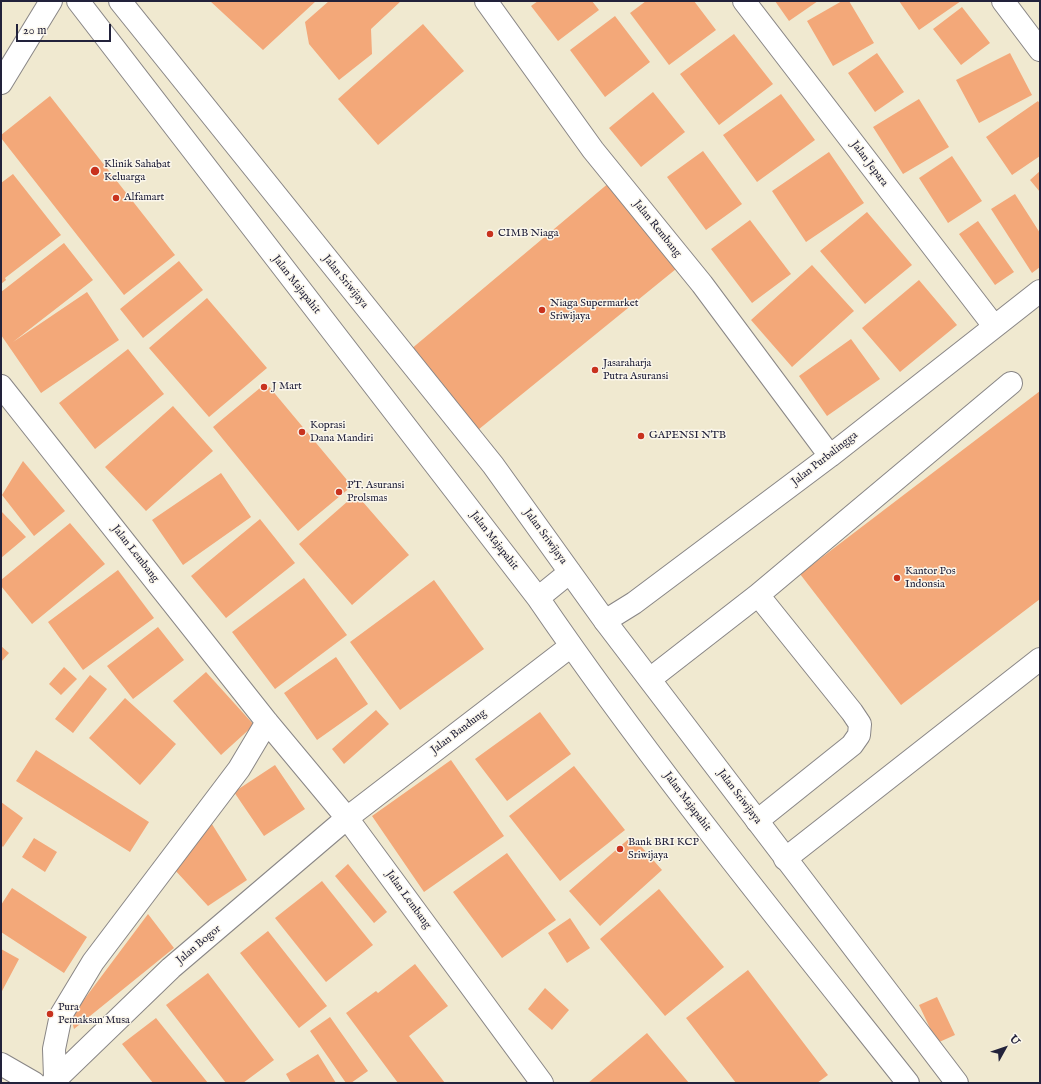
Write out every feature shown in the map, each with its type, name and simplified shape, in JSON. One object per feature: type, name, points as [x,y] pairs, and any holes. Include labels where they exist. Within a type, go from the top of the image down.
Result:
[{"type":"street","points":[[1,83],[51,1]]},
{"type":"street","name":"Jalan Majapahit","points":[[78,1],[538,598],[571,646],[726,854],[908,1083]]},
{"type":"street","name":"Jalan Sriwijaya","points":[[120,1],[492,465],[605,621],[650,678],[785,859],[957,1083]]},
{"type":"street","name":"Jalan Rembang","points":[[486,1],[593,150],[702,284],[830,456]]},
{"type":"street","name":"Jalan Jepara","points":[[744,1],[994,326]]},
{"type":"street","points":[[1003,1],[1040,50]]},
{"type":"street","name":"Jalan Purbalingga","points":[[605,621],[634,603],[830,456],[1040,291]]},
{"type":"street","points":[[650,678],[758,595],[1010,383]]},
{"type":"street","name":"Jalan Lembang","points":[[1,386],[267,722],[347,818],[542,1083]]},
{"type":"street","points":[[538,598],[570,572]]},
{"type":"street","points":[[757,821],[852,746],[858,735],[860,724],[758,595]]},
{"type":"street","name":"Jalan Bandung","points":[[347,818],[571,646]]},
{"type":"street","points":[[785,859],[1040,659]]},
{"type":"street","points":[[54,1080],[54,1049],[61,1015],[92,962],[239,769],[267,722]]},
{"type":"street","name":"Jalan Bogor","points":[[54,1080],[172,968],[347,818]]},
{"type":"street","points":[[1,1064],[34,1083]]},
{"type":"building","points":[[210,1],[316,1],[263,50]]},
{"type":"building","points":[[329,1],[401,1],[371,29],[372,54],[339,80],[309,44],[305,22]]},
{"type":"building","points":[[538,1],[592,1],[599,10],[558,41],[531,6]]},
{"type":"building","points":[[646,1],[694,1],[716,30],[669,65],[630,13]]},
{"type":"building","points":[[775,1],[818,1],[789,21]]},
{"type":"building","points":[[842,1],[849,1],[874,43],[833,66],[807,21]]},
{"type":"building","points":[[899,1],[961,1],[919,30]]},
{"type":"building","points":[[962,7],[990,43],[961,65],[933,29]]},
{"type":"building","points":[[615,16],[650,62],[605,97],[570,50]]},
{"type":"building","points":[[423,24],[464,71],[378,145],[338,99]]},
{"type":"building","points":[[734,34],[773,84],[719,125],[680,74]]},
{"type":"building","points":[[877,53],[904,92],[875,112],[848,73]]},
{"type":"building","points":[[1010,53],[1032,95],[979,123],[956,80]]},
{"type":"building","points":[[653,92],[685,132],[641,167],[609,128]]},
{"type":"building","points":[[781,94],[815,140],[757,182],[723,135]]},
{"type":"building","points":[[50,96],[175,255],[124,295],[1,138],[1,135]]},
{"type":"building","points":[[919,99],[949,147],[903,174],[873,127]]},
{"type":"building","points":[[1038,101],[1040,104],[1040,156],[1012,175],[986,137]]},
{"type":"building","points":[[703,151],[742,204],[706,230],[667,177]]},
{"type":"building","points":[[829,152],[864,203],[806,242],[772,191]]},
{"type":"building","points":[[952,156],[982,201],[948,223],[919,178]]},
{"type":"building","points":[[1040,171],[1040,192],[1030,180]]},
{"type":"building","points":[[13,174],[61,235],[5,278],[6,280],[1,284],[1,183]]},
{"type":"building","name":"Niaga Supermarket Sriwijaya","points":[[610,182],[676,269],[473,434],[410,350]]},
{"type":"building","points":[[1015,194],[1040,233],[1040,267],[1032,273],[991,209]]},
{"type":"building","points":[[867,212],[912,265],[865,304],[820,251]]},
{"type":"building","points":[[750,220],[791,274],[752,303],[711,249]]},
{"type":"building","points":[[978,221],[1014,272],[995,285],[959,234]]},
{"type":"building","points":[[64,243],[93,280],[13,342],[87,292],[119,340],[41,393],[1,335],[1,292]]},
{"type":"building","points":[[179,261],[203,290],[143,338],[120,309]]},
{"type":"building","points":[[812,265],[854,311],[792,367],[751,320]]},
{"type":"building","points":[[919,280],[957,325],[900,372],[862,328]]},
{"type":"building","points":[[207,298],[267,368],[209,417],[149,348]]},
{"type":"building","points":[[851,339],[880,379],[827,416],[799,376]]},
{"type":"building","points":[[128,349],[164,394],[95,449],[59,403]]},
{"type":"building","points":[[266,383],[352,486],[298,531],[213,427]]},
{"type":"building","points":[[1040,391],[1040,599],[901,705],[800,574]]},
{"type":"building","points":[[173,406],[213,451],[146,511],[105,467]]},
{"type":"building","points":[[23,461],[65,511],[34,536],[2,495]]},
{"type":"building","points":[[221,473],[251,517],[183,565],[152,520]]},
{"type":"building","points":[[356,494],[409,555],[352,605],[299,544]]},
{"type":"building","points":[[1,511],[26,537],[1,558]]},
{"type":"building","points":[[260,519],[295,563],[226,618],[191,576]]},
{"type":"building","points":[[70,523],[105,564],[32,624],[1,586],[1,580]]},
{"type":"building","points":[[118,570],[154,618],[83,670],[48,622]]},
{"type":"building","points":[[304,578],[347,635],[275,689],[232,632]]},
{"type":"building","points":[[434,580],[484,649],[400,710],[350,642]]},
{"type":"building","points":[[158,627],[184,660],[133,699],[107,666]]},
{"type":"building","points":[[1,646],[9,653],[1,662]]},
{"type":"building","points":[[336,657],[368,704],[317,740],[284,693]]},
{"type":"building","points":[[64,667],[77,679],[61,695],[49,684]]},
{"type":"building","points":[[206,672],[254,725],[221,755],[173,701]]},
{"type":"building","points":[[90,675],[107,689],[73,733],[55,719]]},
{"type":"building","points":[[125,698],[176,744],[140,785],[89,738]]},
{"type":"building","points":[[376,710],[389,724],[344,764],[332,749]]},
{"type":"building","points":[[540,712],[571,754],[507,801],[475,759]]},
{"type":"building","points":[[36,750],[149,822],[130,852],[16,781]]},
{"type":"building","points":[[451,760],[504,836],[424,892],[372,816]]},
{"type":"building","points":[[275,765],[305,809],[264,836],[234,792]]},
{"type":"building","points":[[574,766],[625,830],[560,881],[509,816]]},
{"type":"building","points":[[1,802],[23,818],[3,847],[1,845]]},
{"type":"building","points":[[210,821],[247,880],[208,906],[174,869]]},
{"type":"building","points":[[632,836],[662,870],[600,926],[569,891]]},
{"type":"building","points":[[34,838],[57,852],[45,872],[22,857]]},
{"type":"building","points":[[507,853],[556,920],[502,958],[453,892]]},
{"type":"building","points":[[348,864],[387,912],[374,923],[335,876]]},
{"type":"building","points":[[322,881],[373,945],[326,982],[275,918]]},
{"type":"building","points":[[12,888],[87,937],[64,973],[1,932],[1,905]]},
{"type":"building","points":[[659,889],[724,967],[665,1016],[600,939]]},
{"type":"building","points":[[148,914],[174,948],[74,1029],[71,1017]]},
{"type":"building","points":[[570,918],[590,948],[567,963],[548,933]]},
{"type":"building","points":[[268,931],[327,1006],[299,1028],[240,953]]},
{"type":"building","points":[[1,949],[19,959],[1,993]]},
{"type":"building","points":[[415,964],[448,1006],[409,1036],[445,1083],[398,1083],[346,1013],[376,991],[378,993]]},
{"type":"building","points":[[748,970],[828,1075],[817,1083],[736,1083],[686,1018]]},
{"type":"building","points":[[208,973],[274,1060],[243,1083],[226,1083],[166,1005]]},
{"type":"building","points":[[545,988],[569,1010],[552,1030],[528,1009]]},
{"type":"building","points":[[937,997],[955,1035],[937,1043],[919,1005]]},
{"type":"building","points":[[330,1017],[368,1071],[351,1083],[346,1083],[310,1031]]},
{"type":"building","points":[[156,1018],[208,1083],[153,1083],[122,1044]]},
{"type":"building","points":[[647,1033],[689,1083],[588,1083]]},
{"type":"building","points":[[318,1054],[336,1083],[291,1083],[286,1074]]},
{"type":"place","name":"Klinik Sahabat Keluarga","points":[[95,171]]},
{"type":"place","name":"Alfamart","points":[[116,198]]},
{"type":"place","name":"CIMB Niaga","points":[[490,234]]},
{"type":"place","name":"Niaga Supermarket Sriwijaya","points":[[542,310]]},
{"type":"place","name":"Jasaraharja Putra Asuransi","points":[[595,370]]},
{"type":"place","name":"J Mart","points":[[264,387]]},
{"type":"place","name":"Koprasi Dana Mandiri","points":[[302,432]]},
{"type":"place","name":"GAPENSI NTB","points":[[641,436]]},
{"type":"place","name":"PT. Asuransi Prolsmas","points":[[339,492]]},
{"type":"place","name":"Kantor Pos Indonsia","points":[[897,578]]},
{"type":"place","name":"Bank BRI KCP Sriwijaya","points":[[620,849]]},
{"type":"place","name":"Pura Pemaksan Musa","points":[[50,1014]]}]
